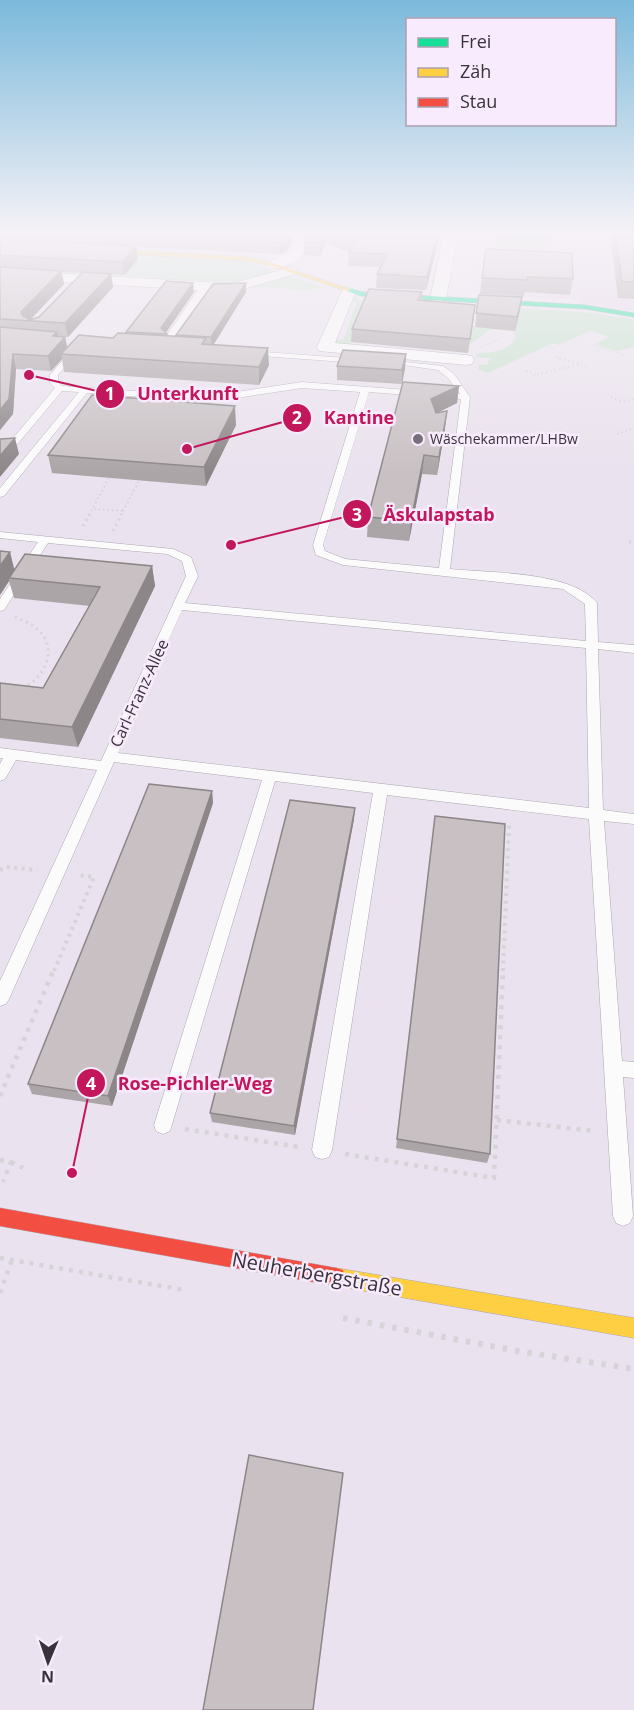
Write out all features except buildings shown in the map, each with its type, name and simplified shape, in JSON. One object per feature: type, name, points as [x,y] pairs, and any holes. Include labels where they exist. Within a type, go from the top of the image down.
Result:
[{"type":"street","points":[[171,345],[190,314]]},
{"type":"street","points":[[339,314],[325,347],[466,360]]},
{"type":"street","name":"Neuherbergstraße","points":[[0,1217],[274,1267],[634,1328]]},
{"type":"lane","points":[[74,341],[84,342],[54,375],[54,383],[60,388],[210,399],[226,399],[294,386],[466,397]]},
{"type":"lane","points":[[235,352],[420,365],[440,368],[451,376],[466,397],[444,572]]},
{"type":"lane","points":[[7,451],[60,388]]},
{"type":"lane","points":[[365,390],[318,545],[320,553],[343,562],[549,582],[570,586],[584,594],[591,603],[596,814],[615,1068],[623,1216]]},
{"type":"lane","points":[[0,494],[84,391]]},
{"type":"lane","name":"Carl-Franz-Allee","points":[[0,535],[157,549],[179,554],[187,559],[192,576],[0,999]]},
{"type":"lane","points":[[5,612],[45,539]]},
{"type":"lane","points":[[179,606],[634,649]]},
{"type":"lane","points":[[0,776],[6,754],[270,776],[634,819]]},
{"type":"lane","points":[[163,1125],[270,776]]},
{"type":"lane","points":[[322,1150],[381,790]]},
{"type":"lane","points":[[615,1068],[634,1070]]},
{"type":"path","points":[[593,345],[626,356]]},
{"type":"path","points":[[555,357],[587,367]]},
{"type":"path","points":[[533,376],[580,364]]},
{"type":"path","points":[[526,371],[538,375]]},
{"type":"path","points":[[611,397],[622,402],[634,399]]},
{"type":"path","points":[[617,434],[634,428]]},
{"type":"path","points":[[78,535],[110,478]]},
{"type":"path","points":[[110,537],[139,481]]},
{"type":"path","points":[[94,509],[124,511]]},
{"type":"path","points":[[629,542],[634,542]]},
{"type":"path","points":[[5,612],[36,627],[45,637],[48,651],[44,671],[29,687],[19,689]]},
{"type":"path","points":[[163,1125],[494,1178],[509,804]]},
{"type":"path","points":[[0,870],[6,867],[94,877],[0,1096]]},
{"type":"path","points":[[496,1120],[619,1134]]},
{"type":"path","points":[[0,1160],[24,1168]]},
{"type":"path","points":[[3,1183],[11,1162]]},
{"type":"path","points":[[0,1258],[187,1290]]},
{"type":"path","points":[[0,1293],[12,1260]]},
{"type":"path","points":[[334,1317],[518,1351],[634,1369]]},
{"type":"green space","points":[[353,314],[400,314],[414,321],[514,330],[516,322],[488,320],[505,314],[596,314],[634,319],[634,347],[617,351],[595,344],[609,337],[591,331],[558,345],[553,343],[488,373],[478,369],[479,365],[487,365],[490,358],[475,357],[479,353],[495,352],[507,347],[515,339],[514,331],[491,329],[469,345],[353,338],[349,347],[335,345],[332,340],[343,340]]},
{"type":"traffic: fast","points":[[627,314],[634,315]]},
{"type":"traffic: slow","points":[[336,1277],[634,1328]]},
{"type":"traffic: jam","points":[[0,1217],[336,1277]]},
{"type":"place","name":"Unterkunft","points":[[29,375]]},
{"type":"place","name":"Wäschekammer/LHBw","points":[[418,439]]},
{"type":"place","name":"Kantine","points":[[187,449]]},
{"type":"place","name":"Äskulapstab","points":[[231,545]]},
{"type":"place","name":"Rose-Pichler-Weg","points":[[72,1173]]}]
